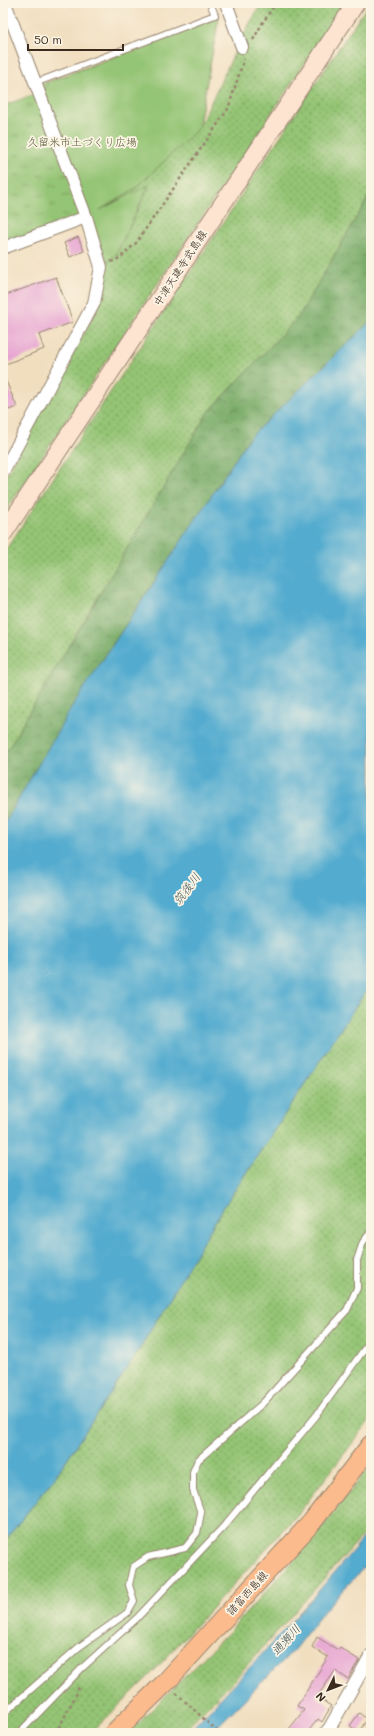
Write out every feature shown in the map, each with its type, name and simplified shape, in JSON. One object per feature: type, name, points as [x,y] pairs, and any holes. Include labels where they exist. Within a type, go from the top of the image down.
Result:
[{"type":"main road","name":"中津天建寺武島線","points":[[3,534],[356,3]]},
{"type":"main road","name":"諸富西島線","points":[[114,1733],[165,1683],[312,1522],[371,1446]]},
{"type":"street","points":[[3,472],[7,453],[94,302],[102,267],[86,217],[5,3]]},
{"type":"street","points":[[226,3],[247,44]]},
{"type":"street","points":[[3,248],[86,217]]},
{"type":"street","points":[[325,1733],[329,1729],[371,1655]]},
{"type":"lane","points":[[35,83],[214,15],[210,3]]},
{"type":"lane","points":[[3,1714],[79,1646],[127,1613],[134,1601],[129,1585],[133,1567],[148,1557],[185,1548],[197,1533],[201,1513],[193,1490],[193,1472],[198,1460],[263,1403],[347,1310],[357,1288],[357,1260],[363,1242],[371,1232]]},
{"type":"lane","points":[[19,1733],[82,1668],[137,1618],[224,1526],[316,1416],[371,1340]]},
{"type":"path","points":[[102,267],[120,258],[136,243],[228,109],[247,44],[276,3]]},
{"type":"path","points":[[56,1733],[77,1693],[82,1668]]},
{"type":"path","points":[[165,1683],[220,1733]]},
{"type":"green space","points":[[262,3],[345,3],[3,515],[3,481],[99,306],[107,262],[116,255],[149,186],[94,214],[198,129],[244,33]]},
{"type":"green space","points":[[369,3],[371,3],[371,193],[299,316],[207,414],[3,757],[3,554]]},
{"type":"green space","name":"久留米市土づくり広場","points":[[219,17],[198,129],[136,188],[94,214],[3,244],[3,106],[32,95],[42,84]]},
{"type":"green space","name":"久留米市土づくり広場","points":[[219,17],[198,129],[136,188],[100,210],[149,185],[116,255],[107,262],[44,92],[48,82]]},
{"type":"green space","points":[[371,193],[371,321],[250,437],[73,705],[3,826],[3,757],[207,414],[299,316]]},
{"type":"green space","points":[[371,983],[371,1415],[367,1424],[298,1514],[152,1673],[91,1733],[3,1733],[3,1543],[55,1477],[134,1358],[223,1208]]},
{"type":"green space","points":[[371,1465],[371,1526],[234,1680],[181,1733],[129,1733],[231,1630],[311,1541]]},
{"type":"water","name":"筑後川","points":[[371,321],[371,983],[223,1208],[134,1358],[55,1477],[3,1543],[3,826],[73,705],[250,437]]},
{"type":"water","name":"通瀬川","points":[[371,1529],[371,1560],[327,1607],[293,1651],[211,1733],[187,1733],[281,1633]]},
{"type":"building","points":[[78,237],[84,251],[70,257],[64,243]]},
{"type":"building","points":[[56,277],[73,322],[39,335],[44,349],[3,365],[3,296]]},
{"type":"building","points":[[3,374],[17,407],[3,412]]},
{"type":"building","points":[[317,1637],[338,1650],[340,1648],[359,1660],[348,1679],[335,1671],[317,1697],[331,1706],[322,1722],[318,1719],[307,1733],[286,1733],[304,1710],[297,1706],[328,1657],[312,1647]]},
{"type":"building","points":[[359,1713],[367,1719],[359,1732],[350,1726]]}]
